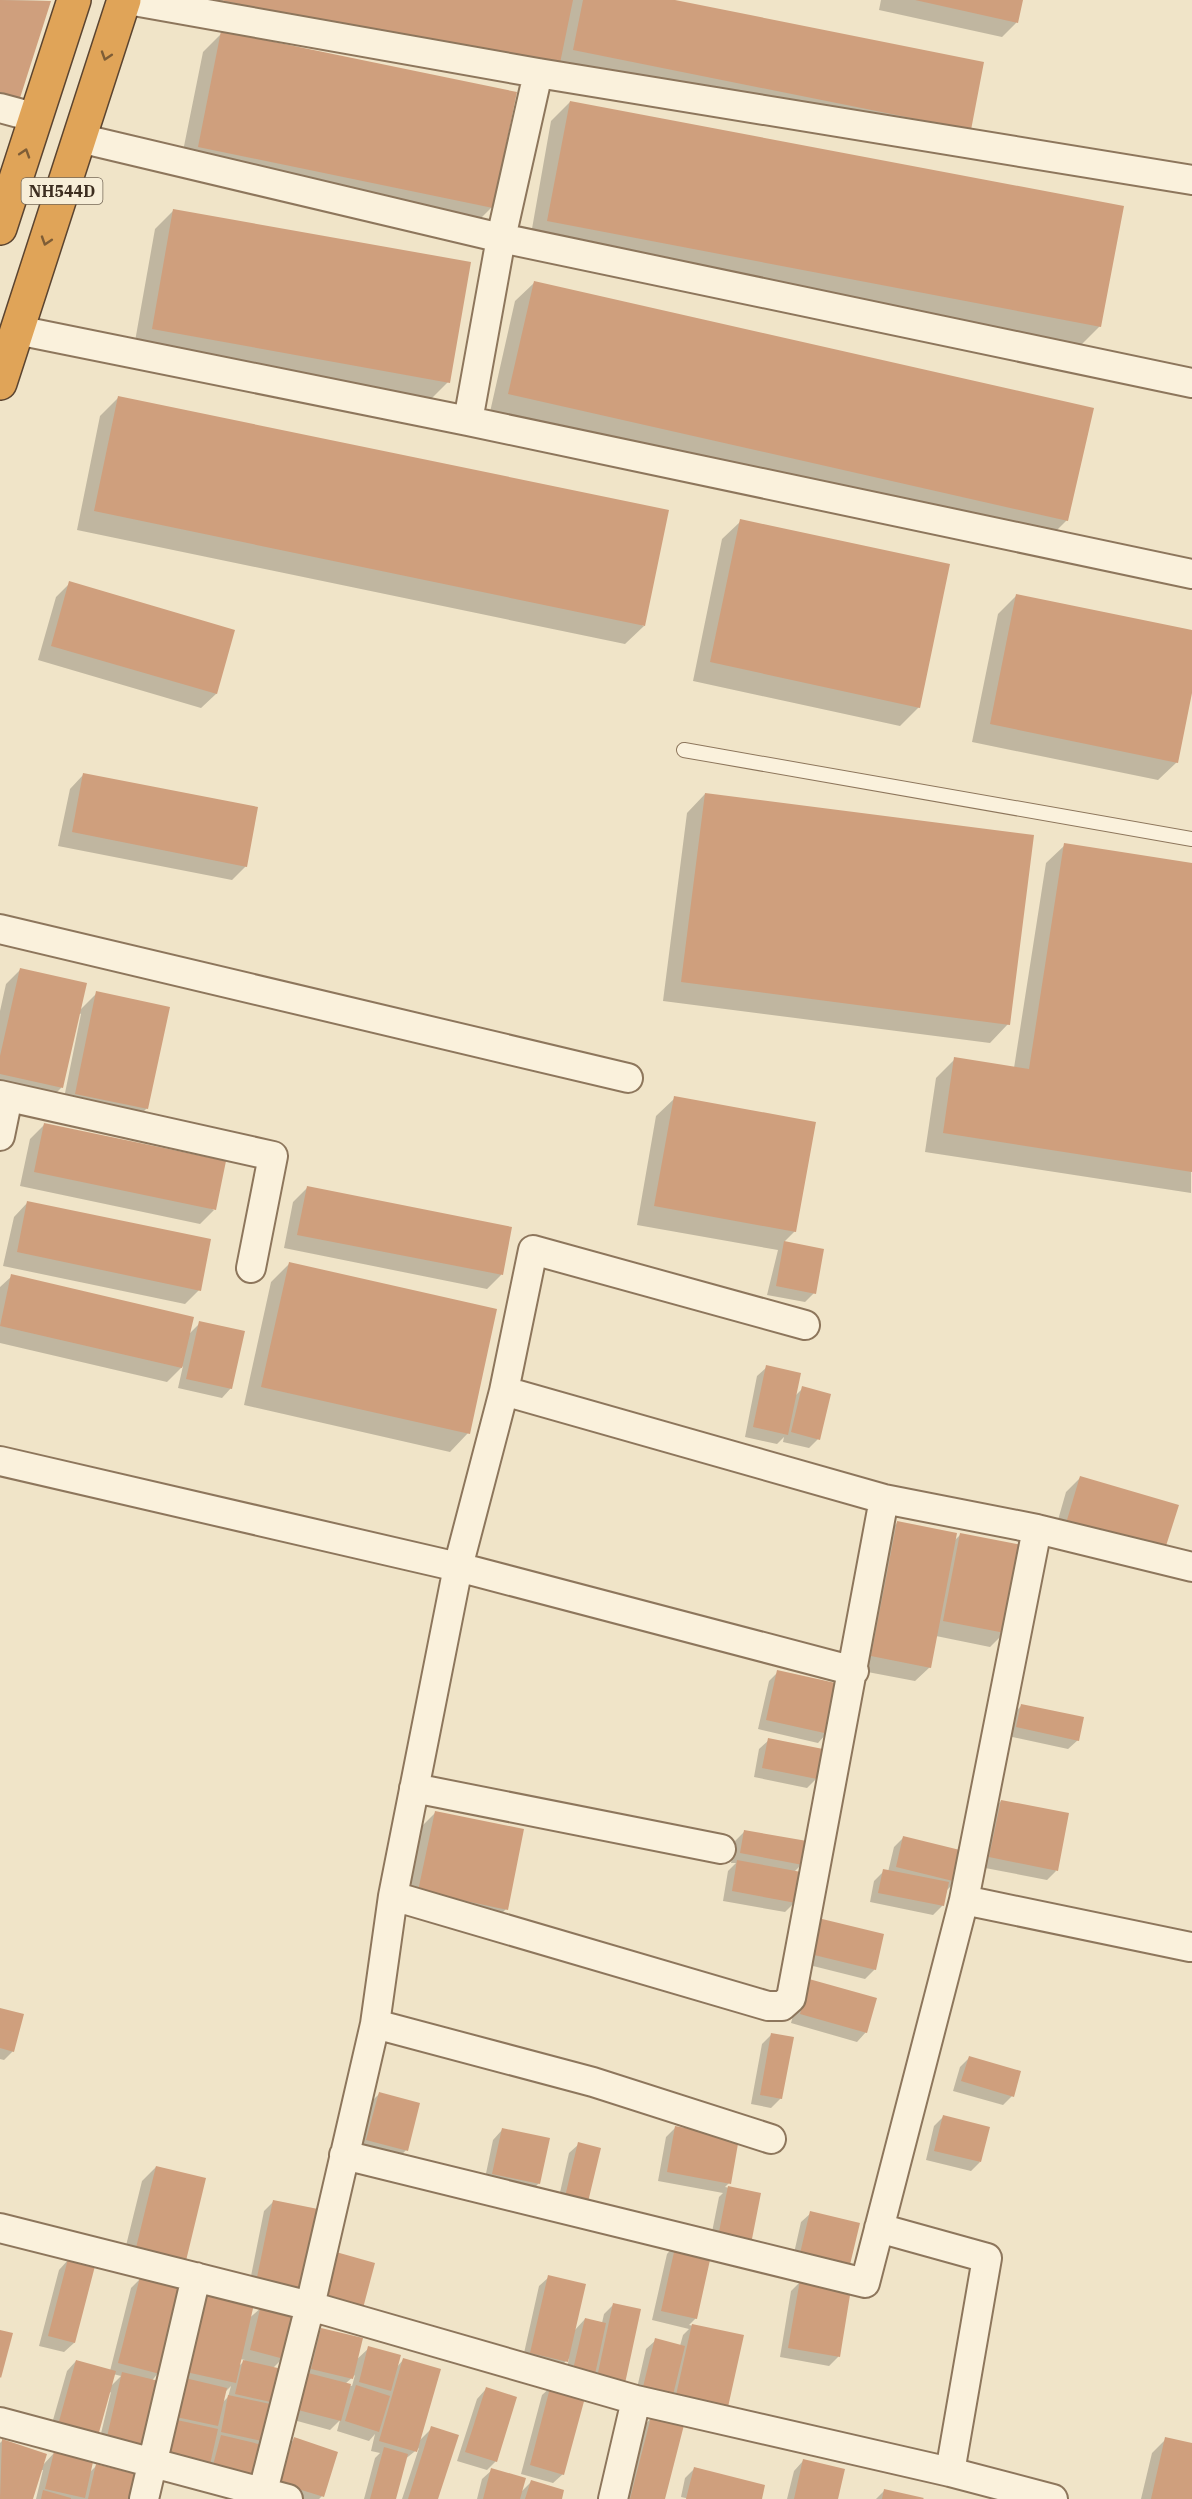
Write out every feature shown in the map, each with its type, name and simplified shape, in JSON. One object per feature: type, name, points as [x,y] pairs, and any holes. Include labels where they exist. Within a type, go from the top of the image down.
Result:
[{"type":"highway","name":"NH544D","points":[[0,228],[74,0]]},
{"type":"highway","name":"NH544D","points":[[0,382],[126,0]]},
{"type":"street","points":[[126,0],[538,73],[1192,180]]},
{"type":"street","points":[[468,421],[501,238],[538,73]]},
{"type":"street","points":[[0,108],[36,118]]},
{"type":"street","points":[[79,138],[501,238],[1192,383]]},
{"type":"street","points":[[17,330],[468,421],[1192,574]]},
{"type":"street","points":[[0,929],[628,1078]]},
{"type":"street","points":[[0,1136],[4,1096],[273,1156],[251,1268]]},
{"type":"street","points":[[0,2422],[270,2497],[310,2306],[375,2024],[393,1896],[458,1568],[504,1391],[533,1250],[805,1325]]},
{"type":"street","points":[[504,1391],[884,1500],[1037,1529],[1192,1567]]},
{"type":"street","points":[[0,1461],[458,1568],[854,1671]]},
{"type":"street","points":[[393,1896],[768,2006],[782,2006],[791,1998],[854,1671],[884,1500]]},
{"type":"street","points":[[344,2155],[864,2283],[964,1900],[1037,1529]]},
{"type":"street","points":[[414,1788],[721,1849]]},
{"type":"street","points":[[964,1900],[1190,1947]]},
{"type":"street","points":[[375,2024],[593,2082],[771,2139]]},
{"type":"street","points":[[0,2228],[310,2306],[636,2400],[950,2472],[1053,2499]]},
{"type":"street","points":[[879,2228],[987,2258],[950,2472]]},
{"type":"street","points":[[144,2499],[196,2277]]},
{"type":"street","points":[[613,2499],[636,2400]]},
{"type":"lane","points":[[684,750],[1192,839]]},
{"type":"building","points":[[0,0],[51,1],[20,98],[0,92]]},
{"type":"building","points":[[220,0],[573,0],[559,68]]},
{"type":"building","points":[[583,0],[675,0],[984,62],[971,130],[573,50]]},
{"type":"building","points":[[915,0],[1023,0],[1018,23]]},
{"type":"building","points":[[221,31],[517,92],[493,208],[198,147]]},
{"type":"building","points":[[570,101],[1124,206],[1101,327],[547,221]]},
{"type":"building","points":[[173,209],[471,262],[450,383],[152,329]]},
{"type":"building","points":[[534,281],[1094,408],[1068,521],[508,394]]},
{"type":"building","points":[[118,396],[669,510],[645,626],[94,511]]},
{"type":"building","points":[[740,519],[950,564],[920,708],[710,662]]},
{"type":"building","points":[[69,581],[235,630],[217,694],[51,646]]},
{"type":"building","points":[[1016,594],[1192,630],[1192,693],[1178,763],[990,724]]},
{"type":"building","points":[[83,773],[258,807],[247,867],[72,832]]},
{"type":"building","points":[[705,793],[1034,835],[1010,1025],[681,982]]},
{"type":"building","points":[[1064,843],[1192,863],[1192,1172],[943,1133],[954,1057],[1029,1069]]},
{"type":"building","points":[[20,968],[87,983],[63,1088],[0,1074],[0,1056]]},
{"type":"building","points":[[96,991],[170,1007],[148,1109],[75,1094]]},
{"type":"building","points":[[674,1096],[816,1122],[796,1232],[654,1206]]},
{"type":"building","points":[[44,1123],[226,1161],[216,1210],[34,1172]]},
{"type":"building","points":[[307,1186],[512,1227],[503,1275],[297,1235]]},
{"type":"building","points":[[27,1201],[211,1239],[201,1291],[17,1252]]},
{"type":"building","points":[[784,1241],[824,1249],[816,1294],[776,1286]]},
{"type":"building","points":[[289,1262],[497,1309],[470,1434],[261,1387]]},
{"type":"building","points":[[11,1274],[194,1317],[182,1368],[0,1326]]},
{"type":"building","points":[[199,1321],[245,1331],[232,1389],[186,1379]]},
{"type":"building","points":[[766,1365],[801,1373],[788,1435],[753,1427]]},
{"type":"building","points":[[802,1386],[831,1394],[820,1440],[791,1432]]},
{"type":"building","points":[[1080,1476],[1179,1505],[1165,1549],[1067,1520]]},
{"type":"building","points":[[897,1521],[957,1533],[931,1668],[871,1656]]},
{"type":"building","points":[[960,1533],[1022,1545],[1005,1633],[943,1621]]},
{"type":"building","points":[[777,1670],[840,1684],[829,1734],[766,1720]]},
{"type":"building","points":[[1021,1704],[1084,1717],[1079,1741],[1016,1727]]},
{"type":"building","points":[[768,1738],[823,1749],[817,1779],[762,1768]]},
{"type":"building","points":[[1001,1800],[1069,1813],[1058,1871],[989,1857]]},
{"type":"building","points":[[435,1811],[524,1829],[508,1910],[418,1891]]},
{"type":"building","points":[[744,1830],[807,1841],[803,1865],[740,1853]]},
{"type":"building","points":[[903,1836],[964,1851],[957,1882],[896,1867]]},
{"type":"building","points":[[737,1860],[801,1872],[796,1903],[732,1891]]},
{"type":"building","points":[[883,1869],[949,1882],[944,1906],[878,1893]]},
{"type":"building","points":[[818,1918],[884,1934],[876,1970],[810,1954]]},
{"type":"building","points":[[809,1979],[877,1998],[867,2033],[800,2014]]},
{"type":"building","points":[[0,2008],[24,2014],[14,2052],[0,2048]]},
{"type":"building","points":[[771,2033],[794,2037],[782,2099],[760,2095]]},
{"type":"building","points":[[969,2056],[1021,2071],[1014,2097],[961,2081]]},
{"type":"building","points":[[379,2092],[420,2103],[408,2151],[366,2140]]},
{"type":"building","points":[[943,2115],[990,2127],[981,2162],[934,2151]]},
{"type":"building","points":[[675,2126],[739,2138],[731,2184],[667,2172]]},
{"type":"building","points":[[502,2128],[550,2138],[540,2184],[492,2174]]},
{"type":"building","points":[[578,2142],[601,2148],[587,2206],[564,2201]]},
{"type":"building","points":[[156,2166],[206,2178],[184,2269],[134,2256]]},
{"type":"building","points":[[728,2186],[761,2193],[751,2244],[718,2237]]},
{"type":"building","points":[[273,2200],[318,2209],[301,2296],[255,2287]]},
{"type":"building","points":[[810,2211],[860,2223],[848,2273],[798,2262]]},
{"type":"building","points":[[676,2243],[712,2251],[697,2319],[661,2311]]},
{"type":"building","points":[[336,2252],[375,2263],[362,2312],[323,2302]]},
{"type":"building","points":[[68,2259],[95,2266],[75,2343],[48,2336]]},
{"type":"building","points":[[548,2275],[586,2284],[568,2362],[530,2353]]},
{"type":"building","points":[[140,2277],[181,2287],[160,2374],[118,2363]]},
{"type":"building","points":[[800,2280],[851,2289],[840,2357],[788,2348]]},
{"type":"building","points":[[206,2292],[254,2304],[236,2383],[186,2372]]},
{"type":"building","points":[[613,2303],[641,2309],[624,2388],[596,2382]]},
{"type":"building","points":[[261,2305],[295,2314],[284,2359],[250,2350]]},
{"type":"building","points":[[585,2318],[606,2323],[594,2379],[572,2374]]},
{"type":"building","points":[[692,2324],[744,2335],[728,2407],[676,2395]]},
{"type":"building","points":[[321,2328],[363,2338],[353,2379],[311,2369]]},
{"type":"building","points":[[0,2330],[13,2333],[1,2378],[0,2377]]},
{"type":"building","points":[[655,2338],[685,2346],[672,2399],[642,2391]]},
{"type":"building","points":[[368,2346],[401,2355],[391,2391],[359,2382]]},
{"type":"building","points":[[403,2358],[441,2369],[417,2452],[379,2441]]},
{"type":"building","points":[[76,2360],[116,2371],[98,2436],[58,2425]]},
{"type":"building","points":[[243,2360],[282,2369],[275,2403],[235,2394]]},
{"type":"building","points":[[122,2372],[159,2381],[143,2450],[106,2441]]},
{"type":"building","points":[[308,2373],[351,2384],[341,2421],[298,2410]]},
{"type":"building","points":[[185,2378],[227,2388],[218,2426],[176,2417]]},
{"type":"building","points":[[551,2384],[586,2394],[564,2475],[530,2465]]},
{"type":"building","points":[[356,2385],[390,2396],[379,2432],[345,2421]]},
{"type":"building","points":[[486,2387],[517,2397],[497,2462],[465,2452]]},
{"type":"building","points":[[228,2395],[275,2405],[266,2442],[221,2432]]},
{"type":"building","points":[[651,2417],[684,2425],[665,2499],[630,2499]]},
{"type":"building","points":[[177,2420],[218,2429],[209,2469],[168,2460]]},
{"type":"building","points":[[431,2426],[459,2435],[438,2499],[408,2499]]},
{"type":"building","points":[[221,2435],[267,2446],[258,2480],[212,2469]]},
{"type":"building","points":[[294,2437],[338,2452],[324,2497],[279,2483]]},
{"type":"building","points":[[1165,2437],[1192,2443],[1192,2499],[1151,2499]]},
{"type":"building","points":[[2,2439],[47,2454],[33,2499],[0,2499]]},
{"type":"building","points":[[384,2447],[408,2454],[396,2499],[370,2499]]},
{"type":"building","points":[[54,2452],[93,2462],[85,2498],[45,2489]]},
{"type":"building","points":[[803,2459],[845,2469],[838,2499],[794,2499]]},
{"type":"building","points":[[96,2464],[139,2475],[133,2499],[88,2499]]},
{"type":"building","points":[[694,2467],[765,2485],[762,2499],[686,2499]]},
{"type":"building","points":[[491,2468],[526,2478],[520,2499],[483,2499]]},
{"type":"building","points":[[531,2480],[564,2490],[562,2499],[525,2499]]},
{"type":"building","points":[[884,2489],[924,2498],[882,2499]]},
{"type":"building","points":[[43,2490],[71,2498],[71,2499],[41,2499]]}]
